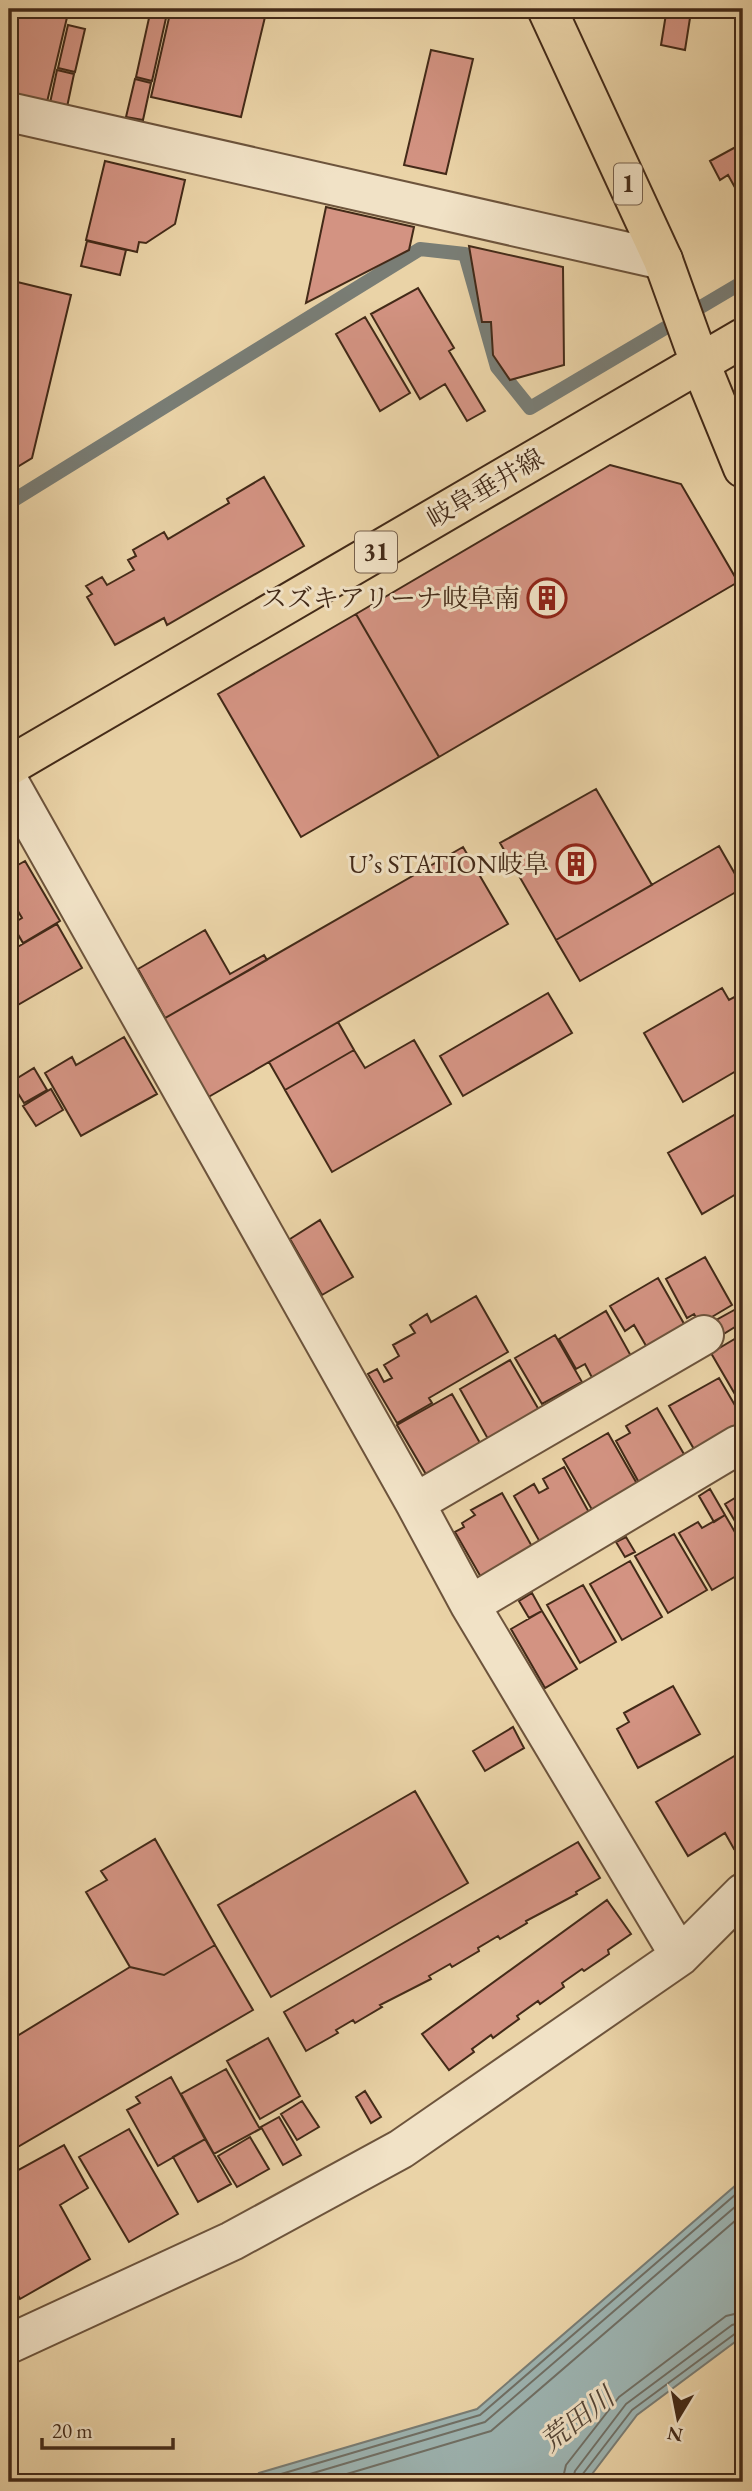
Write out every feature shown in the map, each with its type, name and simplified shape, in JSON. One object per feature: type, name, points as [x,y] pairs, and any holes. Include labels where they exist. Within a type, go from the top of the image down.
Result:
[{"type":"main road","name":"1","points":[[547,9],[663,260],[700,363],[743,468]]},
{"type":"main road","name":"岐阜垂井線","points":[[9,766],[743,338]]},
{"type":"main road","name":"1","points":[[700,363],[743,421]]},
{"type":"street","points":[[9,112],[663,260]]},
{"type":"street","points":[[9,782],[470,1605],[680,1956]]},
{"type":"street","points":[[415,1503],[705,1335]]},
{"type":"street","points":[[470,1605],[738,1445]]},
{"type":"street","points":[[9,2344],[232,2241],[401,2149],[680,1956],[743,1894]]},
{"type":"water","name":"荒田川","points":[[743,2179],[743,2336],[637,2415],[586,2482],[262,2482],[259,2473],[477,2409]]},
{"type":"building","points":[[9,9],[69,9],[47,102],[9,93]]},
{"type":"building","points":[[151,9],[168,9],[152,81],[136,77]]},
{"type":"building","points":[[171,9],[226,9],[265,17],[241,117],[151,97]]},
{"type":"building","points":[[666,14],[690,18],[685,50],[661,45]]},
{"type":"building","points":[[68,25],[85,29],[75,72],[58,68]]},
{"type":"building","points":[[431,50],[473,59],[446,174],[404,165]]},
{"type":"building","points":[[57,70],[74,74],[67,107],[50,103]]},
{"type":"building","points":[[135,79],[151,83],[143,120],[126,117]]},
{"type":"building","points":[[743,143],[743,202],[728,175],[720,180],[710,161]]},
{"type":"building","points":[[105,161],[185,180],[175,224],[146,243],[139,242],[137,252],[86,240]]},
{"type":"building","points":[[326,207],[414,227],[409,250],[306,303]]},
{"type":"building","points":[[87,241],[126,250],[120,275],[81,266]]},
{"type":"building","points":[[469,246],[563,267],[564,365],[510,380],[493,355],[491,322],[482,322]]},
{"type":"building","points":[[9,280],[71,295],[32,458],[9,472]]},
{"type":"building","points":[[418,288],[454,348],[449,351],[485,411],[467,421],[445,384],[420,399],[371,314]]},
{"type":"building","points":[[365,317],[410,393],[380,411],[336,334]]},
{"type":"building","name":"スズキアリーナ岐阜南","points":[[610,465],[681,484],[738,582],[439,757],[356,614]]},
{"type":"building","points":[[264,477],[304,546],[167,625],[164,618],[115,645],[87,597],[92,594],[86,586],[102,577],[107,585],[134,570],[128,560],[136,556],[133,550],[164,532],[168,539],[229,503],[227,499]]},
{"type":"building","points":[[356,614],[439,757],[301,837],[218,694]]},
{"type":"building","name":"U’s STATION岐阜","points":[[596,789],[652,885],[556,940],[500,843]]},
{"type":"building","points":[[719,846],[743,888],[580,981],[556,940]]},
{"type":"building","points":[[463,847],[508,924],[205,1099],[160,1021]]},
{"type":"building","points":[[25,861],[60,921],[23,943],[12,924],[22,918],[9,896],[9,870]]},
{"type":"building","points":[[57,924],[82,968],[9,1010],[9,952]]},
{"type":"building","points":[[205,930],[230,974],[264,955],[267,960],[165,1018],[138,969]]},
{"type":"building","points":[[722,988],[729,1000],[742,993],[743,996],[743,1067],[683,1102],[644,1033]]},
{"type":"building","points":[[548,993],[572,1033],[463,1096],[440,1056]]},
{"type":"building","points":[[338,1022],[354,1050],[285,1090],[269,1062]]},
{"type":"building","points":[[124,1037],[157,1094],[81,1136],[45,1073],[72,1057],[76,1065]]},
{"type":"building","points":[[414,1040],[451,1104],[332,1172],[285,1090],[354,1050],[365,1068]]},
{"type":"building","points":[[34,1068],[47,1090],[24,1103],[11,1082]]},
{"type":"building","points":[[51,1089],[63,1110],[36,1126],[23,1106]]},
{"type":"building","points":[[743,1110],[743,1190],[702,1214],[668,1153]]},
{"type":"building","points":[[320,1220],[353,1277],[322,1295],[290,1239]]},
{"type":"building","points":[[705,1257],[732,1305],[700,1324],[694,1314],[687,1318],[666,1279]]},
{"type":"building","points":[[658,1278],[687,1329],[649,1351],[634,1325],[625,1331],[610,1306]]},
{"type":"building","points":[[476,1296],[508,1352],[429,1398],[432,1403],[397,1423],[368,1374],[377,1369],[384,1382],[392,1378],[384,1365],[399,1356],[393,1345],[415,1333],[410,1325],[427,1314],[431,1322]]},
{"type":"building","points":[[736,1309],[743,1322],[717,1338],[709,1324]]},
{"type":"building","points":[[606,1311],[636,1365],[597,1387],[585,1364],[576,1369],[559,1339]]},
{"type":"building","points":[[743,1334],[743,1408],[711,1353]]},
{"type":"building","points":[[555,1335],[582,1382],[542,1404],[515,1358]]},
{"type":"building","points":[[510,1360],[539,1410],[488,1439],[460,1389]]},
{"type":"building","points":[[719,1378],[743,1419],[743,1429],[698,1456],[669,1406]]},
{"type":"building","points":[[452,1394],[480,1443],[427,1476],[397,1425]]},
{"type":"building","points":[[657,1408],[688,1461],[642,1488],[616,1441],[630,1433],[626,1426]]},
{"type":"building","points":[[608,1433],[640,1489],[595,1515],[563,1459]]},
{"type":"building","points":[[564,1467],[591,1516],[541,1544],[514,1496],[534,1484],[539,1493],[548,1488],[543,1479]]},
{"type":"building","points":[[710,1489],[725,1515],[714,1522],[699,1496]]},
{"type":"building","points":[[502,1493],[534,1550],[482,1579],[455,1532],[464,1527],[462,1523],[475,1515],[471,1510]]},
{"type":"building","points":[[743,1493],[743,1535],[725,1504]]},
{"type":"building","points":[[725,1515],[743,1546],[743,1572],[712,1590],[679,1533],[698,1522],[702,1528]]},
{"type":"building","points":[[674,1534],[707,1590],[668,1613],[635,1556]]},
{"type":"building","points":[[626,1537],[635,1552],[625,1557],[616,1542]]},
{"type":"building","points":[[630,1561],[662,1617],[622,1640],[590,1584]]},
{"type":"building","points":[[583,1585],[616,1642],[580,1663],[547,1605]]},
{"type":"building","points":[[532,1593],[542,1611],[529,1618],[519,1601]]},
{"type":"building","points":[[542,1611],[577,1669],[545,1688],[511,1629]]},
{"type":"building","points":[[673,1686],[700,1734],[638,1768],[617,1729],[629,1722],[624,1713]]},
{"type":"building","points":[[513,1727],[524,1748],[485,1771],[473,1751]]},
{"type":"building","points":[[743,1751],[743,1844],[734,1849],[725,1833],[688,1856],[656,1802]]},
{"type":"building","points":[[415,1791],[468,1883],[271,1997],[218,1905]]},
{"type":"building","points":[[155,1839],[215,1945],[164,1975],[130,1967],[86,1892],[107,1880],[101,1871]]},
{"type":"building","points":[[578,1842],[600,1878],[500,1939],[498,1936],[478,1948],[479,1951],[452,1967],[450,1964],[429,1976],[431,1979],[380,2005],[382,2007],[355,2023],[353,2020],[336,2030],[338,2033],[306,2051],[284,2012]]},
{"type":"building","points":[[607,1900],[631,1934],[608,1950],[609,1954],[562,1983],[564,1987],[540,2004],[538,2001],[493,2038],[491,2035],[472,2049],[474,2052],[449,2070],[422,2034]]},
{"type":"building","points":[[215,1945],[253,2010],[9,2152],[9,2041],[130,1967],[164,1975]]},
{"type":"building","points":[[268,2038],[300,2096],[260,2119],[227,2061]]},
{"type":"building","points":[[226,2069],[260,2129],[214,2154],[181,2094]]},
{"type":"building","points":[[171,2077],[205,2139],[158,2166],[127,2110],[140,2103],[136,2097]]},
{"type":"building","points":[[365,2091],[381,2117],[371,2123],[356,2097]]},
{"type":"building","points":[[302,2101],[319,2127],[297,2140],[281,2114]]},
{"type":"building","points":[[279,2117],[301,2155],[283,2165],[261,2127]]},
{"type":"building","points":[[129,2129],[178,2214],[129,2242],[79,2157]]},
{"type":"building","points":[[250,2137],[269,2169],[237,2187],[218,2156]]},
{"type":"building","points":[[205,2139],[231,2184],[198,2202],[173,2157]]},
{"type":"building","points":[[64,2145],[88,2188],[60,2205],[90,2259],[20,2299],[9,2279],[9,2175]]},
{"type":"waterway","points":[[9,503],[420,249],[465,254],[497,367],[530,408],[743,282]]},
{"type":"place","name":"スズキアリーナ岐阜南","points":[[547,598]]},
{"type":"place","name":"U’s STATION岐阜","points":[[576,864]]}]
